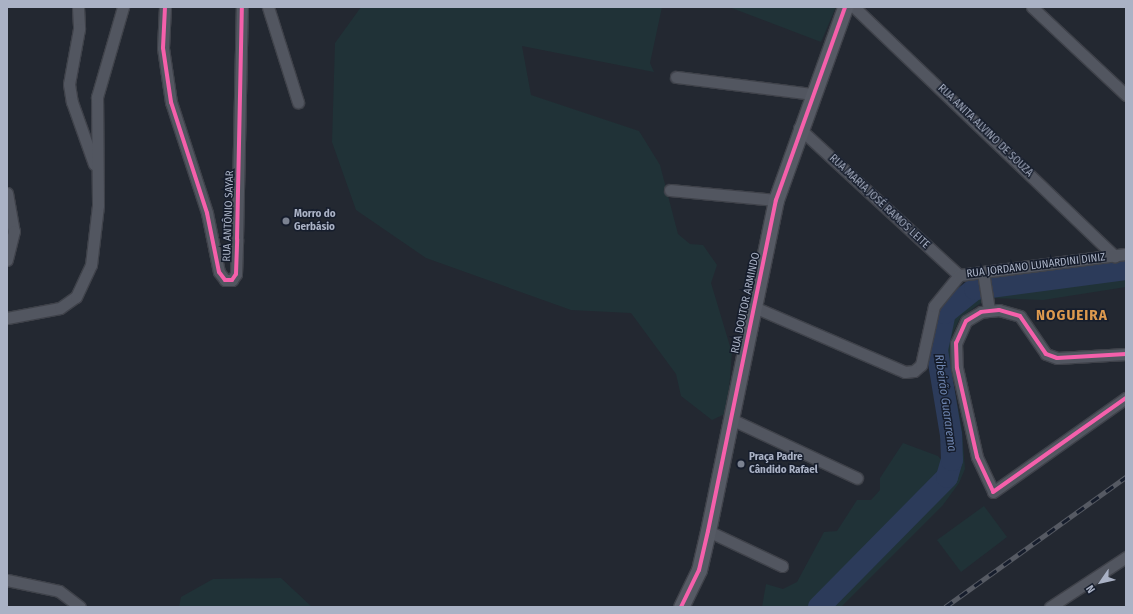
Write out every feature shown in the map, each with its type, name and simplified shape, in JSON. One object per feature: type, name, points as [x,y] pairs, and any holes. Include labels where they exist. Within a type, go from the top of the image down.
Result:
[{"type":"street","points":[[78,7],[79,29],[69,84],[72,102],[97,172]]},
{"type":"street","points":[[7,318],[48,312],[76,296],[91,265],[96,239],[97,97],[123,7]]},
{"type":"street","name":"RUA ANTÔNIO SAYAR","points":[[165,7],[163,48],[171,102],[207,213],[219,272],[225,280],[232,280],[236,274],[242,7]]},
{"type":"street","points":[[268,7],[298,102]]},
{"type":"street","name":"RUA DOUTOR ARMINDO","points":[[681,607],[699,570],[776,200],[799,128],[846,7]]},
{"type":"street","name":"RUA ANITA ALVINO DE SOUZA","points":[[854,7],[1120,255]]},
{"type":"street","points":[[1032,7],[1126,95]]},
{"type":"street","points":[[676,76],[812,94]]},
{"type":"street","name":"RUA MARIA JOSÉ RAMOS LEITE","points":[[799,128],[959,275]]},
{"type":"street","points":[[670,190],[776,200]]},
{"type":"street","points":[[7,193],[14,231],[7,260]]},
{"type":"street","name":"RUA JORDANO LUNARDINI DINIZ","points":[[754,307],[905,372],[914,371],[920,365],[934,306],[959,275],[984,275],[1120,255]]},
{"type":"street","points":[[984,275],[989,307]]},
{"type":"street","points":[[1126,354],[1057,358],[1046,354],[1020,316],[989,307],[966,321],[956,343],[957,368],[977,457],[993,492],[1126,398]]},
{"type":"street","points":[[731,419],[857,478]]},
{"type":"street","points":[[708,531],[782,566]]},
{"type":"street","points":[[1050,607],[1126,557]]},
{"type":"street","points":[[7,580],[59,591],[80,607]]},
{"type":"shaded area","points":[[361,7],[662,7],[650,63],[654,72],[522,46],[531,95],[639,131],[660,165],[678,234],[690,244],[703,245],[717,265],[711,283],[732,353],[727,413],[712,420],[681,396],[676,374],[631,313],[571,310],[426,258],[356,210],[332,142],[335,43]]},
{"type":"shaded area","points":[[729,7],[836,7],[821,42]]},
{"type":"shaded area","points":[[1126,261],[1126,287],[1043,300],[992,298],[988,279]]},
{"type":"shaded area","points":[[978,280],[982,302],[960,318],[952,335],[950,367],[962,429],[965,469],[959,483],[943,505],[841,607],[762,607],[766,584],[783,589],[797,582],[824,532],[837,531],[857,500],[871,500],[880,490],[880,478],[903,443],[938,456],[943,462],[942,430],[927,349],[938,311],[947,298],[959,287]]},
{"type":"shaded area","points":[[984,506],[1007,537],[961,572],[937,540]]},
{"type":"shaded area","points":[[281,578],[312,607],[179,607],[181,597],[213,579]]},
{"type":"waterway","name":"Ribeirão Guararema","points":[[819,607],[947,477],[952,460],[951,435],[937,350],[945,313],[975,289],[1126,269]]},
{"type":"railway","points":[[945,607],[1126,477]]},
{"type":"cycle path","points":[[165,7],[163,48],[171,102],[207,213],[219,272],[225,280],[232,280],[236,274],[242,7]]},
{"type":"cycle path","points":[[681,607],[699,570],[776,200],[845,7]]},
{"type":"cycle path","points":[[1126,354],[1057,358],[1046,354],[1020,316],[999,310],[981,312],[966,321],[956,343],[957,368],[977,457],[993,492],[1126,398]]},
{"type":"place","name":"Morro do Gerbásio","points":[[286,221]]},
{"type":"place","name":"Praça Padre Cândido Rafael","points":[[741,464]]},
{"type":"district","name":"NOGUEIRA","points":[[1072,316]]}]
